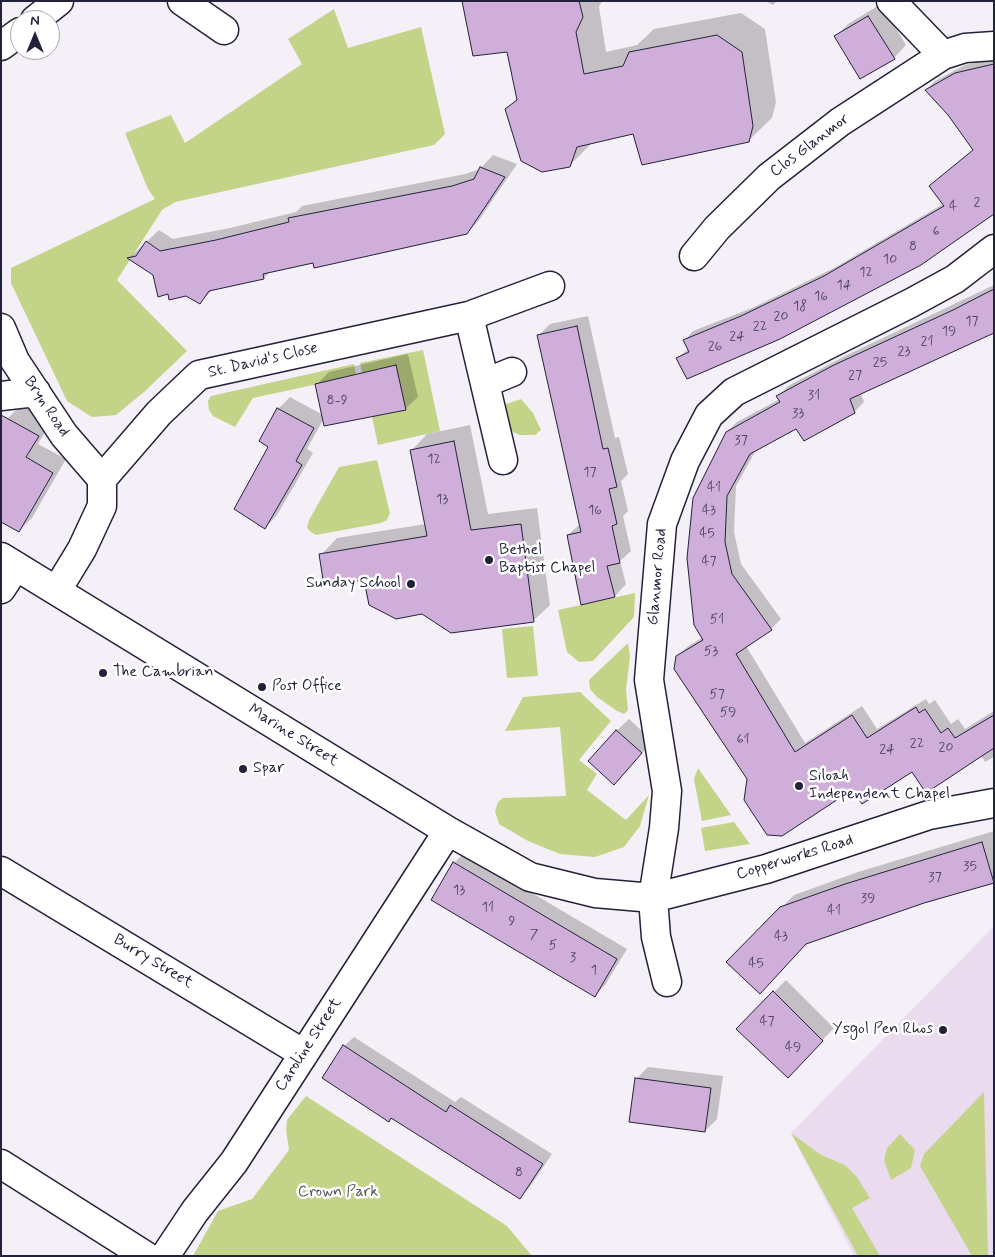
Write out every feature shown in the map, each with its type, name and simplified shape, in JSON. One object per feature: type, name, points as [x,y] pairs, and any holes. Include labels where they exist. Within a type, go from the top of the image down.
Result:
[{"type":"street","points":[[48,10],[59,1]]},
{"type":"street","points":[[182,1],[224,30]]},
{"type":"street","points":[[891,1],[943,55]]},
{"type":"street","name":"Clos Glanmor","points":[[694,256],[717,228],[769,177],[840,122],[943,55],[966,48],[994,46]]},
{"type":"street","name":"Glanmor Road","points":[[667,982],[656,937],[653,898],[664,828],[667,790],[649,680],[662,524],[685,461],[709,415],[734,392],[828,343],[871,325],[937,289],[955,279],[994,249]]},
{"type":"street","name":"St. David's Close","points":[[102,479],[159,413],[199,375],[468,316],[550,286]]},
{"type":"street","points":[[468,316],[503,460]]},
{"type":"street","name":"Bryn Road","points":[[1,328],[15,361],[64,435],[102,479]]},
{"type":"street","points":[[485,383],[512,372]]},
{"type":"street","points":[[1,396],[36,392]]},
{"type":"street","points":[[57,590],[82,549],[102,506],[102,479]]},
{"type":"street","points":[[1,589],[8,562]]},
{"type":"street","name":"Marine Street","points":[[8,562],[57,590],[448,831],[530,878],[595,893]]},
{"type":"street","name":"Copperworks Road","points":[[595,893],[653,898],[766,870],[929,815],[994,803]]},
{"type":"street","name":"Caroline Street","points":[[165,1256],[195,1211],[234,1162],[448,831]]},
{"type":"street","name":"Burry Street","points":[[1,871],[304,1054]]},
{"type":"street","points":[[1,1164],[146,1256]]},
{"type":"shaded area","name":"Ysgol Pen Rhos","points":[[994,926],[994,1256],[854,1256],[791,1133]]},
{"type":"green space","points":[[334,9],[348,48],[421,27],[445,134],[434,145],[175,202],[162,210],[117,280],[187,351],[144,392],[116,415],[92,417],[67,401],[11,283],[11,268],[155,199],[148,189],[125,133],[171,115],[185,143],[302,64],[288,39]]},
{"type":"green space","points":[[423,350],[440,431],[378,445],[372,417],[406,410],[396,366],[362,373],[360,363]]},
{"type":"green space","points":[[354,364],[356,374],[350,377],[253,398],[235,427],[213,416],[209,410],[208,401],[211,396]]},
{"type":"green space","points":[[521,399],[533,413],[541,430],[535,435],[520,435],[506,429],[503,405]]},
{"type":"green space","points":[[377,460],[390,513],[387,520],[381,523],[316,535],[311,532],[307,528],[309,520],[339,467]]},
{"type":"green space","points":[[635,593],[634,617],[593,661],[579,662],[567,652],[558,610]]},
{"type":"green space","points":[[533,626],[538,676],[507,678],[502,629]]},
{"type":"green space","points":[[628,643],[630,656],[626,690],[628,710],[624,714],[597,697],[590,689],[589,680]]},
{"type":"green space","points":[[580,692],[611,721],[579,760],[597,774],[587,790],[626,820],[649,795],[640,826],[624,847],[595,857],[560,854],[528,841],[499,824],[495,811],[498,802],[503,798],[566,796],[560,727],[505,731],[523,697]]},
{"type":"green space","points":[[698,768],[731,815],[702,821],[694,779]]},
{"type":"green space","points":[[734,822],[750,844],[705,851],[701,828]]},
{"type":"green space","points":[[984,1092],[988,1256],[972,1256],[920,1166],[924,1154]]},
{"type":"green space","name":"Crown Park","points":[[306,1096],[507,1226],[532,1256],[193,1256],[218,1211],[252,1199],[289,1150],[286,1130],[287,1120]]},
{"type":"green space","points":[[791,1133],[821,1155],[845,1165],[857,1177],[870,1198],[852,1208],[880,1256],[858,1256]]},
{"type":"green space","points":[[900,1134],[915,1150],[911,1168],[891,1180],[884,1160],[887,1148]]},
{"type":"building","points":[[462,1],[579,1],[583,17],[576,32],[584,74],[623,66],[629,52],[717,35],[742,52],[753,126],[749,142],[642,165],[633,134],[577,147],[570,167],[542,172],[521,161],[505,109],[517,100],[507,52],[473,56]]},
{"type":"building","points":[[868,16],[895,59],[860,79],[834,36]]},
{"type":"building","points":[[994,64],[994,214],[921,265],[780,339],[687,379],[676,358],[689,352],[683,340],[741,316],[824,276],[944,206],[929,186],[973,150],[948,115],[925,90],[955,73]]},
{"type":"building","points":[[480,167],[505,177],[467,234],[314,268],[313,263],[263,274],[264,279],[209,291],[200,304],[186,296],[169,300],[168,294],[158,297],[153,275],[127,258],[136,256],[146,241],[160,251],[216,240],[289,222],[288,218],[452,186],[474,179]]},
{"type":"building","points":[[994,289],[994,333],[850,399],[855,413],[804,441],[796,429],[750,454],[727,496],[725,542],[732,574],[772,630],[736,654],[795,752],[852,715],[867,738],[916,707],[919,713],[925,709],[941,733],[948,728],[955,738],[994,715],[994,748],[926,793],[912,772],[862,804],[852,790],[782,836],[767,835],[744,800],[747,779],[674,669],[676,656],[703,640],[694,625],[687,558],[693,498],[726,432],[780,402],[776,396],[834,365]]},
{"type":"building","points":[[577,326],[603,449],[608,448],[617,487],[609,489],[617,524],[612,526],[620,563],[607,566],[615,597],[581,605],[567,535],[581,532],[537,335]]},
{"type":"building","points":[[396,365],[406,410],[324,426],[315,384]]},
{"type":"building","points":[[277,408],[314,428],[296,461],[302,465],[265,529],[234,509],[268,447],[259,441]]},
{"type":"building","points":[[1,415],[39,436],[26,457],[53,473],[19,532],[1,522]]},
{"type":"building","points":[[454,441],[471,530],[521,524],[534,622],[451,633],[422,614],[396,619],[369,605],[364,580],[324,586],[319,554],[427,536],[410,450]]},
{"type":"building","points":[[616,730],[642,753],[614,785],[588,761]]},
{"type":"building","points":[[982,842],[994,883],[924,903],[806,944],[760,994],[726,962],[780,907],[845,884]]},
{"type":"building","points":[[453,862],[617,959],[595,997],[431,900]]},
{"type":"building","points":[[773,991],[823,1041],[788,1078],[736,1029]]},
{"type":"building","points":[[343,1045],[446,1112],[450,1105],[543,1164],[520,1199],[391,1118],[389,1122],[322,1078]]},
{"type":"building","points":[[635,1078],[711,1088],[705,1132],[629,1122]]},
{"type":"place","name":"Bethel Baptist Chapel","points":[[489,560]]},
{"type":"place","name":"Sunday School","points":[[411,584]]},
{"type":"place","name":"The Cambrian","points":[[103,673]]},
{"type":"place","name":"Post Office","points":[[262,687]]},
{"type":"place","name":"Spar","points":[[243,769]]},
{"type":"place","name":"Siloah Independent Chapel","points":[[799,786]]},
{"type":"place","name":"Ysgol Pen Rhos","points":[[943,1030]]}]
